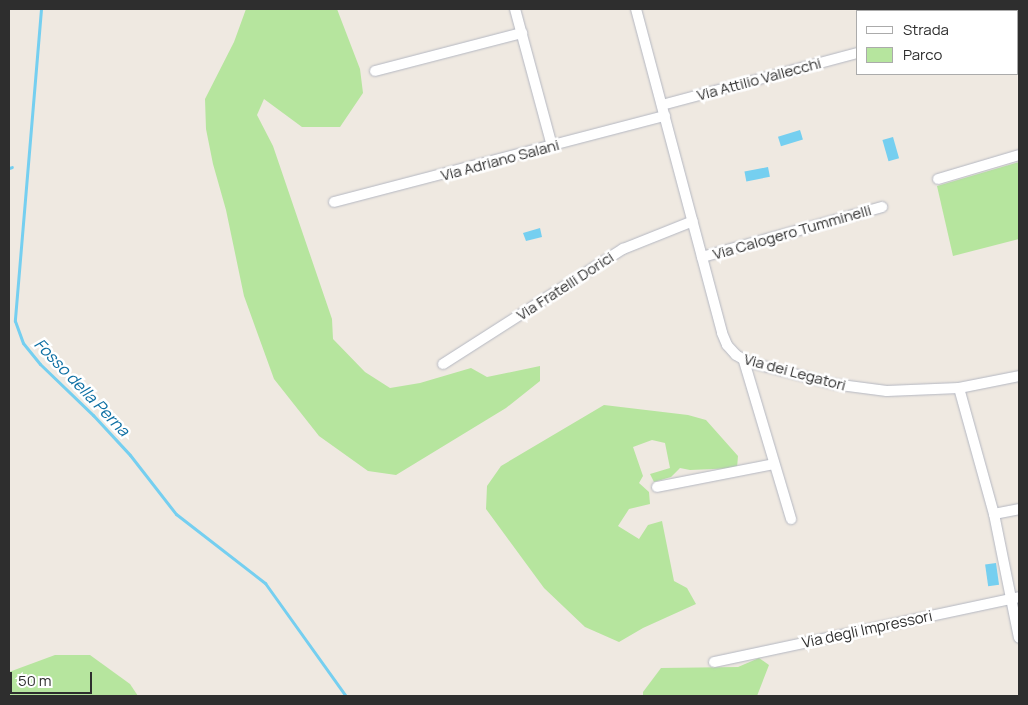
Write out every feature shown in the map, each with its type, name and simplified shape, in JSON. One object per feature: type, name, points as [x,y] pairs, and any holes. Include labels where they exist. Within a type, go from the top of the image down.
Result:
[{"type":"street","points":[[515,9],[552,146]]},
{"type":"street","name":"Via dei Legatori","points":[[636,9],[724,338],[733,352],[744,361],[833,384],[861,389],[901,392],[959,388],[1019,376]]},
{"type":"street","points":[[375,71],[522,33]]},
{"type":"street","name":"Via Attilio Vallecchi","points":[[662,105],[856,53]]},
{"type":"street","name":"Via Adriano Salani","points":[[334,202],[665,116]]},
{"type":"street","points":[[938,180],[1019,155]]},
{"type":"street","name":"Via Calogero Tumminelli","points":[[702,257],[882,207]]},
{"type":"street","name":"Via Fratelli Dorici","points":[[443,364],[623,249],[693,220]]},
{"type":"street","points":[[744,361],[791,519]]},
{"type":"street","points":[[959,388],[1016,598],[1019,638]]},
{"type":"street","points":[[657,487],[774,464]]},
{"type":"street","points":[[994,514],[1019,509]]},
{"type":"street","name":"Via degli Impressori","points":[[714,662],[1016,598]]},
{"type":"green space","points":[[246,9],[337,9],[360,69],[363,93],[340,127],[302,127],[264,99],[257,115],[273,146],[332,319],[333,339],[365,372],[390,388],[420,383],[471,368],[487,377],[540,366],[540,381],[506,408],[396,475],[368,471],[319,436],[274,379],[244,296],[226,210],[213,164],[206,129],[205,99],[234,42]]},
{"type":"green space","points":[[1019,162],[1019,239],[953,256],[937,186]]},
{"type":"green space","points":[[604,405],[688,415],[706,420],[738,456],[737,468],[690,470],[680,468],[671,477],[654,482],[650,474],[670,468],[665,443],[652,440],[633,447],[643,476],[639,483],[649,492],[650,504],[629,509],[618,526],[639,539],[648,525],[662,521],[674,581],[687,588],[696,604],[643,628],[619,642],[585,627],[544,588],[486,509],[487,486],[501,466]]},
{"type":"green space","points":[[55,655],[90,655],[130,684],[138,696],[9,696],[9,672]]},
{"type":"green space","points":[[759,658],[769,665],[757,696],[643,696],[643,692],[661,668],[738,667]]},
{"type":"water","points":[[800,130],[803,140],[781,146],[778,137]]},
{"type":"water","points":[[893,137],[899,158],[888,161],[882,140]]},
{"type":"water","points":[[768,167],[770,177],[746,181],[744,172]]},
{"type":"water","points":[[540,228],[542,237],[526,241],[523,233]]},
{"type":"water","points":[[996,563],[999,585],[988,586],[985,565]]},
{"type":"waterway","name":"Fosso della Perna","points":[[41,9],[15,321],[23,343],[40,364],[93,415],[130,455],[176,514],[265,583],[346,696]]}]
